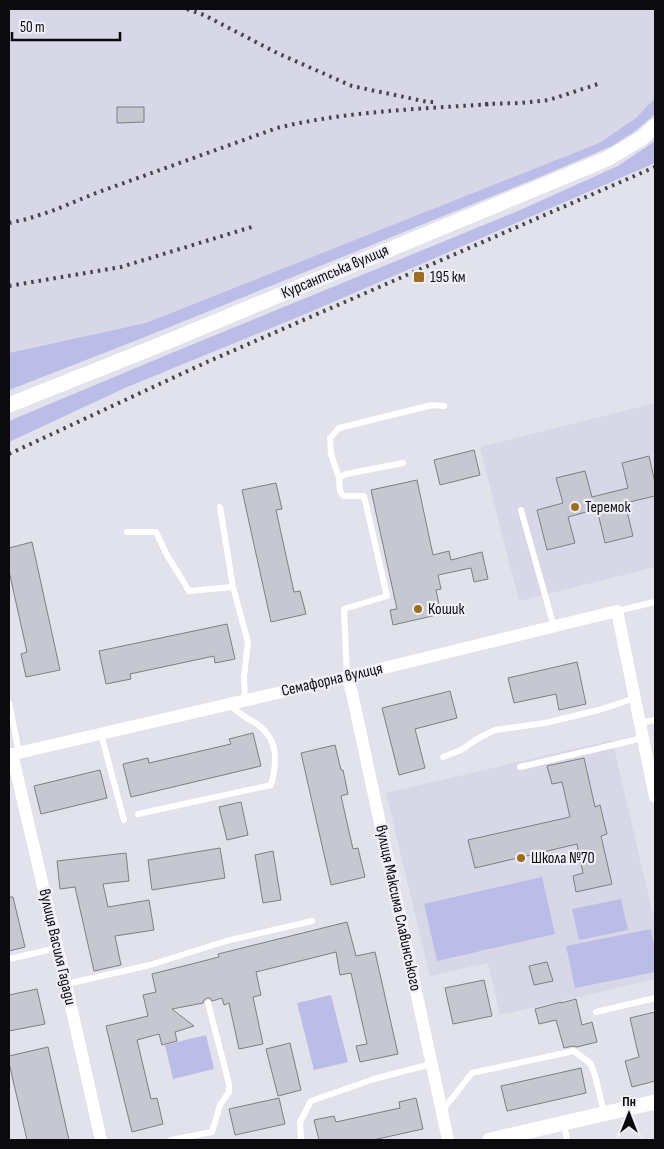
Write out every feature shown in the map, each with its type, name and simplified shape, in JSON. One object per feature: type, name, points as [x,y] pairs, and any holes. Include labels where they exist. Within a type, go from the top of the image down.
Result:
[{"type":"street","name":"Курсантська вулиця","points":[[9,405],[162,344],[607,159],[642,138],[655,126]]},
{"type":"street","name":"Семафорна вулиця","points":[[13,754],[347,677],[617,611]]},
{"type":"street","points":[[617,611],[655,796]]},
{"type":"street","name":"вулиця Максима Славинського","points":[[347,677],[448,1140]]},
{"type":"street","name":"вулиця Василя Гадади","points":[[13,754],[101,1140]]},
{"type":"street","points":[[490,1140],[655,1102]]},
{"type":"lane","points":[[347,677],[344,608],[387,596],[364,496],[343,496],[340,491],[339,478],[331,454],[330,438],[340,428],[432,404],[444,406]]},
{"type":"lane","points":[[339,478],[346,474],[403,463]]},
{"type":"lane","points":[[220,507],[233,587],[248,642],[244,676],[245,700]]},
{"type":"lane","points":[[521,510],[554,627]]},
{"type":"lane","points":[[127,532],[156,532],[167,555],[189,591],[233,587]]},
{"type":"lane","name":"Семафорна вулиця","points":[[617,611],[655,602]]},
{"type":"lane","points":[[442,757],[461,750],[495,730],[545,723],[599,710],[635,698]]},
{"type":"lane","points":[[9,704],[13,754]]},
{"type":"lane","points":[[138,814],[271,785],[275,770],[275,760],[272,742],[268,734],[258,724],[228,704]]},
{"type":"lane","points":[[640,723],[655,720]]},
{"type":"lane","points":[[101,734],[124,820]]},
{"type":"lane","points":[[520,767],[643,738]]},
{"type":"lane","points":[[66,984],[150,965],[226,941],[312,921]]},
{"type":"lane","points":[[9,960],[57,948]]},
{"type":"lane","points":[[596,1012],[655,998]]},
{"type":"lane","points":[[171,1140],[212,1132],[220,1105],[229,1092],[229,1084],[208,1003]]},
{"type":"lane","points":[[441,1112],[472,1073],[574,1051],[591,1064],[604,1114]]},
{"type":"lane","points":[[301,1140],[300,1122],[311,1101],[374,1078],[431,1064]]},
{"type":"lane","points":[[563,1123],[567,1140]]},
{"type":"shaded area","points":[[9,9],[655,9],[655,98],[636,118],[599,143],[146,323],[9,353]]},
{"type":"shaded area","points":[[655,98],[655,114],[634,132],[612,146],[145,337],[9,390],[9,353],[146,323],[599,143],[636,118]]},
{"type":"shaded area","points":[[655,141],[655,163],[303,315],[127,387],[9,442],[9,421],[518,211],[618,166]]},
{"type":"shaded area","name":"Теремок","points":[[655,403],[655,567],[519,601],[480,447]]},
{"type":"shaded area","name":"Школа №70","points":[[612,740],[655,923],[655,979],[500,1015],[488,963],[430,976],[386,793]]},
{"type":"shaded area","points":[[542,877],[555,934],[437,961],[424,904]]},
{"type":"shaded area","points":[[621,899],[628,930],[579,940],[572,909]]},
{"type":"shaded area","points":[[651,929],[655,950],[655,972],[575,988],[566,946]]},
{"type":"shaded area","points":[[331,995],[348,1062],[314,1070],[297,1003]]},
{"type":"shaded area","points":[[206,1035],[214,1069],[173,1079],[165,1045]]},
{"type":"building","points":[[117,107],[144,107],[144,122],[117,123]]},
{"type":"building","points":[[474,450],[480,475],[440,485],[434,460]]},
{"type":"building","points":[[649,456],[655,483],[655,496],[625,503],[633,536],[605,543],[597,509],[568,517],[575,543],[547,550],[537,510],[563,503],[556,478],[585,471],[592,497],[628,488],[622,463]]},
{"type":"building","points":[[417,480],[433,555],[449,551],[451,560],[482,552],[488,579],[474,582],[471,568],[438,575],[441,589],[436,590],[441,614],[393,625],[390,610],[397,609],[371,490]]},
{"type":"building","points":[[276,483],[282,509],[276,510],[294,592],[300,591],[306,614],[271,622],[242,490]]},
{"type":"building","points":[[32,542],[60,670],[26,677],[21,654],[27,652],[9,571],[9,548]]},
{"type":"building","points":[[227,624],[235,659],[215,663],[214,656],[130,674],[131,679],[106,684],[99,651]]},
{"type":"building","points":[[577,662],[586,704],[559,710],[556,694],[514,703],[508,678]]},
{"type":"building","points":[[450,691],[457,718],[415,729],[425,768],[399,775],[382,708]]},
{"type":"building","points":[[253,733],[261,766],[131,797],[123,764],[148,758],[149,763],[231,744],[229,739]]},
{"type":"building","points":[[335,745],[348,794],[341,796],[353,849],[358,848],[365,877],[331,885],[301,753]]},
{"type":"building","points":[[584,758],[595,807],[600,805],[607,834],[601,836],[612,884],[576,892],[573,876],[583,873],[577,844],[475,868],[468,840],[570,817],[562,782],[552,784],[547,766]]},
{"type":"building","points":[[100,770],[107,798],[41,814],[34,786]]},
{"type":"building","points":[[241,802],[248,835],[227,840],[219,807]]},
{"type":"building","points":[[220,848],[225,878],[152,890],[148,860]]},
{"type":"building","points":[[273,851],[281,900],[263,903],[255,855]]},
{"type":"building","points":[[126,853],[129,881],[103,884],[108,907],[149,900],[154,930],[115,936],[121,965],[94,971],[75,887],[60,889],[57,861]]},
{"type":"building","points":[[9,897],[13,897],[25,947],[9,951]]},
{"type":"building","points":[[347,922],[356,956],[375,952],[398,1054],[360,1062],[356,1046],[367,1044],[351,973],[340,975],[336,952],[256,972],[261,995],[253,997],[263,1044],[239,1049],[229,1003],[224,1005],[222,998],[212,1001],[210,998],[207,998],[203,1003],[172,1009],[194,1026],[175,1032],[177,1041],[162,1045],[159,1034],[137,1040],[151,1099],[157,1098],[163,1124],[132,1132],[106,1026],[148,1016],[143,995],[156,992],[152,974],[219,957],[218,954]]},
{"type":"building","points":[[547,962],[553,981],[534,985],[529,966]]},
{"type":"building","points":[[484,980],[492,1016],[453,1024],[445,988]]},
{"type":"building","points":[[37,989],[45,1024],[9,1031],[9,995]]},
{"type":"building","points":[[576,999],[582,1025],[592,1022],[597,1042],[564,1048],[556,1020],[539,1024],[535,1009]]},
{"type":"building","points":[[655,1012],[655,1081],[632,1087],[625,1061],[639,1057],[630,1018]]},
{"type":"building","points":[[290,1043],[301,1090],[278,1096],[266,1049]]},
{"type":"building","points":[[48,1047],[69,1140],[27,1140],[9,1056]]},
{"type":"building","points":[[581,1068],[586,1093],[507,1111],[501,1086]]},
{"type":"building","points":[[279,1098],[285,1124],[235,1135],[229,1109]]},
{"type":"building","points":[[416,1098],[423,1129],[373,1140],[319,1140],[314,1120],[334,1116],[336,1122],[400,1108],[399,1102]]},
{"type":"railway","points":[[187,9],[204,15],[277,53],[352,86],[435,102]]},
{"type":"railway","points":[[485,104],[549,100],[601,83]]},
{"type":"railway","points":[[9,223],[52,211],[96,193],[277,128],[357,114],[492,104]]},
{"type":"railway","points":[[9,454],[207,362],[655,167]]},
{"type":"railway","points":[[9,286],[121,267],[255,226]]},
{"type":"place","name":"195 км","points":[[419,277]]},
{"type":"place","name":"Теремок","points":[[575,507]]},
{"type":"place","name":"Кошик","points":[[418,609]]},
{"type":"place","name":"Школа №70","points":[[521,858]]}]
